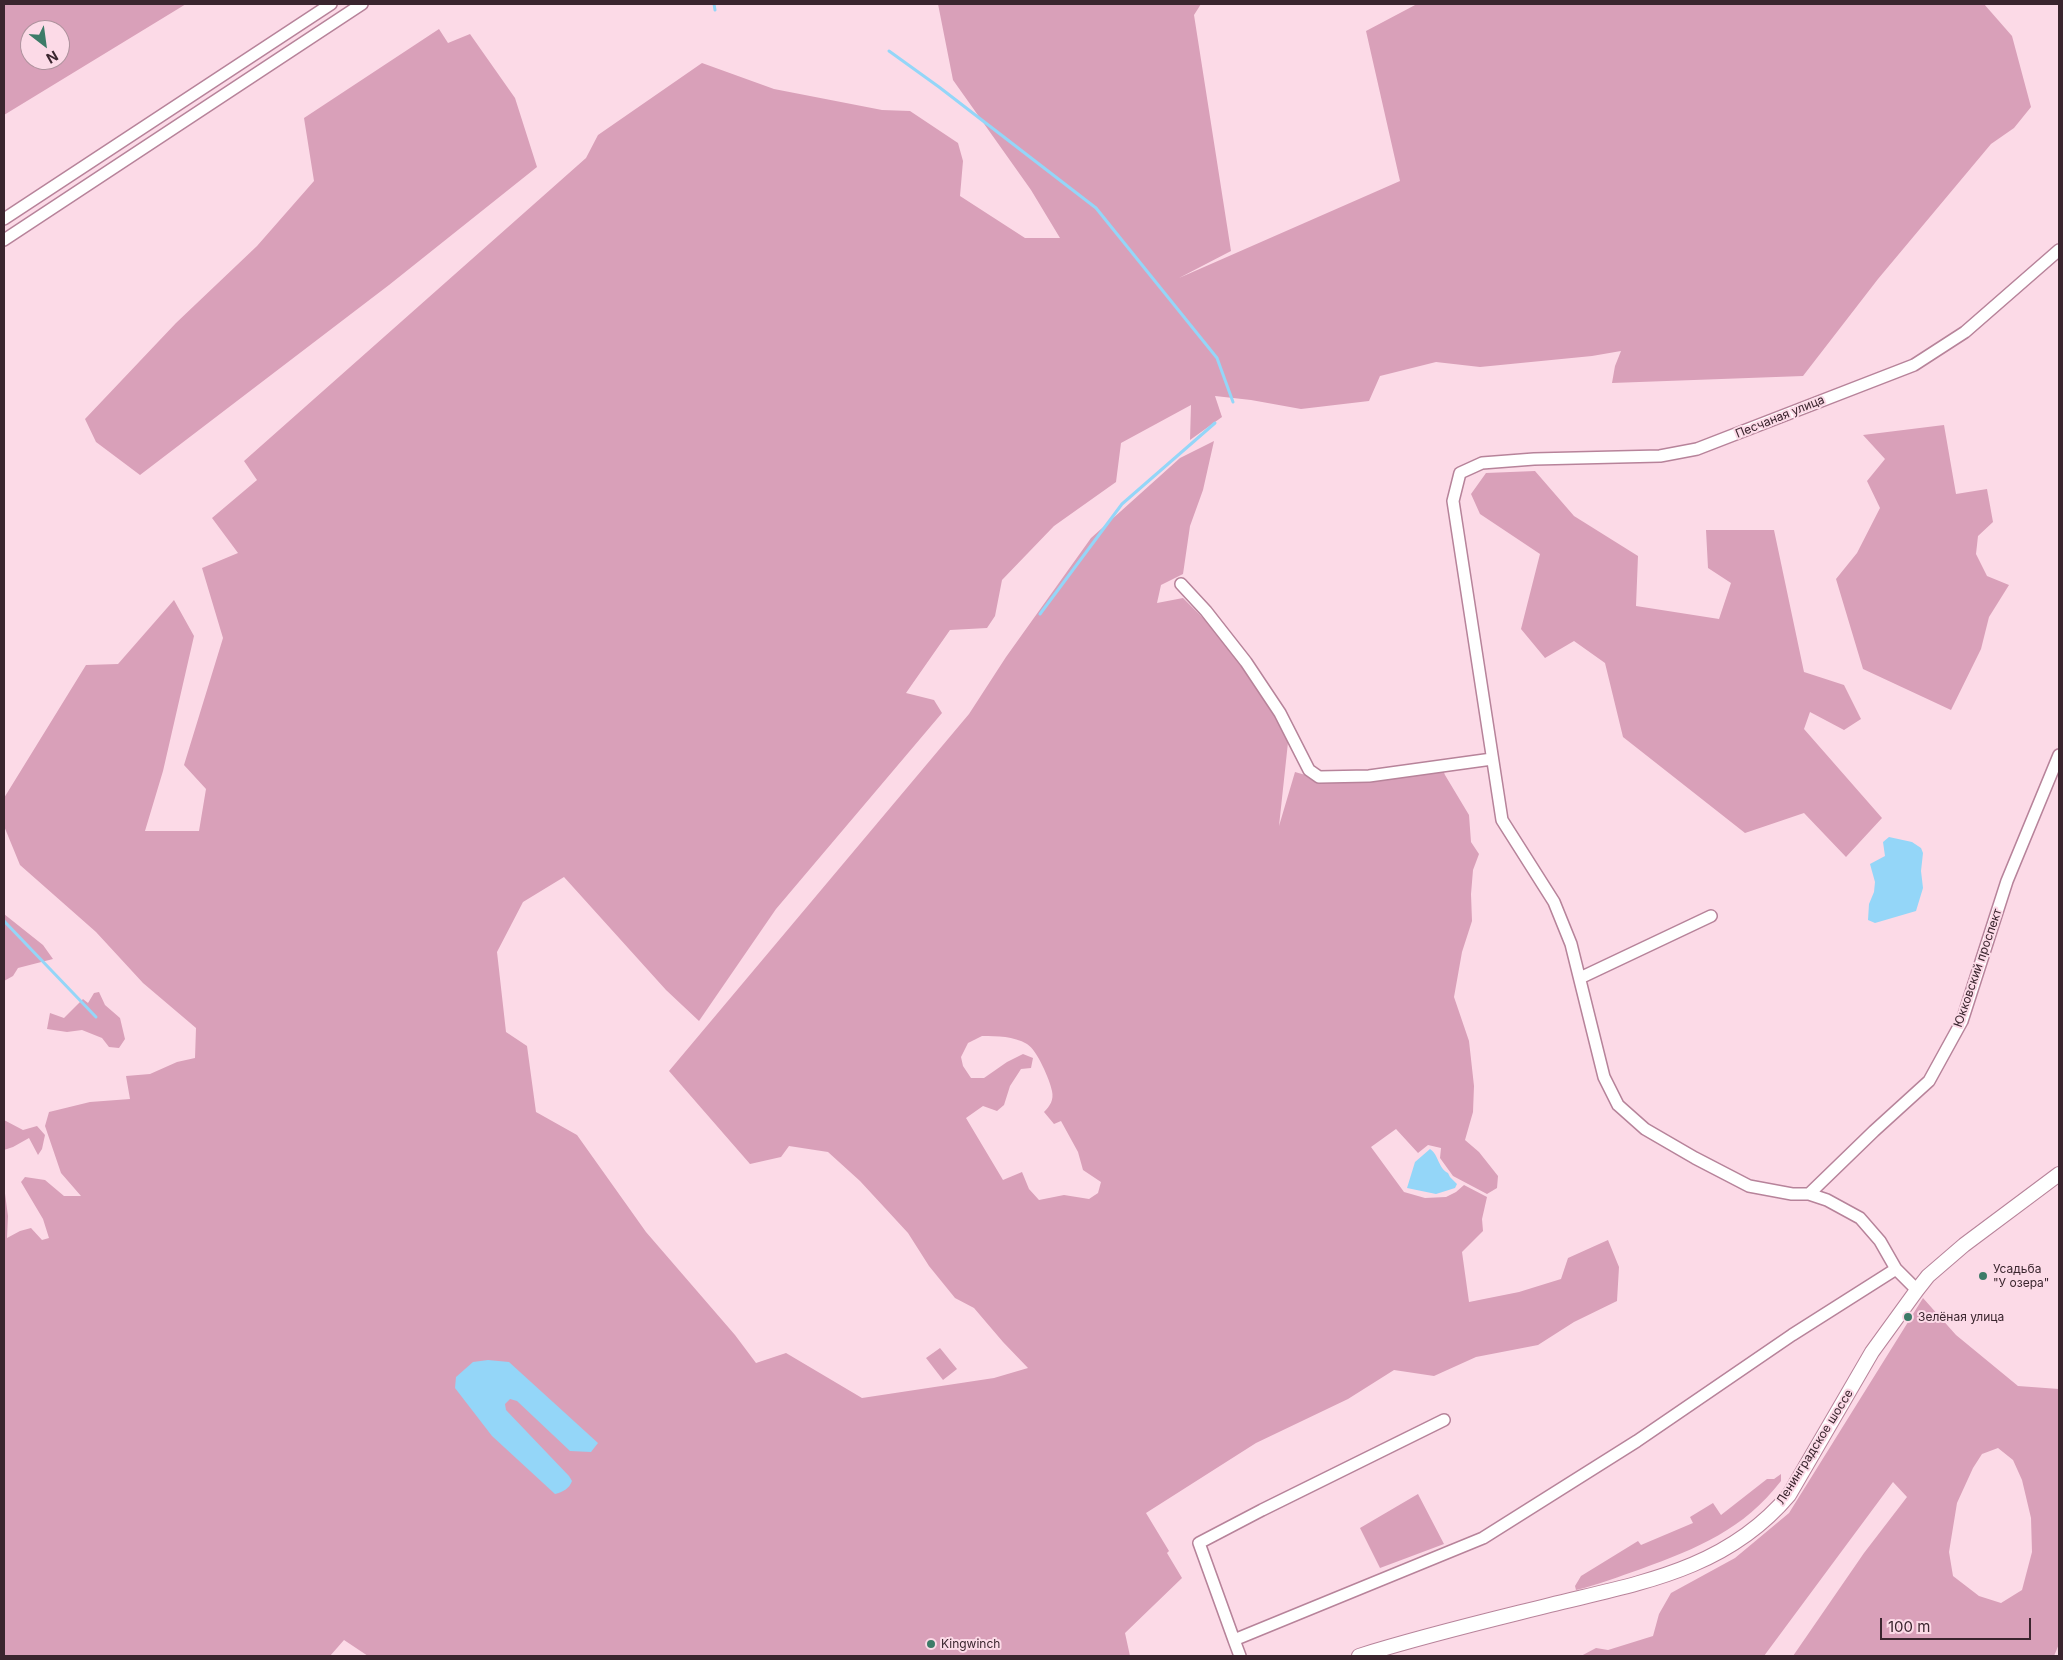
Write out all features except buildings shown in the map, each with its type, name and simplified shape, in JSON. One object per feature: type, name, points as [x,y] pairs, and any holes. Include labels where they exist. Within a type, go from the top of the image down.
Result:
[{"type":"main road","name":"Ленинградское шоссе","points":[[1359,1656],[1401,1643],[1618,1590],[1664,1575],[1717,1554],[1749,1533],[1775,1511],[1788,1495],[1872,1352],[1928,1276],[1964,1245],[2059,1174]]},
{"type":"street","points":[[4,219],[331,4]]},
{"type":"street","points":[[4,240],[362,4]]},
{"type":"street","name":"Песчаная улица","points":[[1492,759],[1453,501],[1460,472],[1482,463],[1534,459],[1660,456],[1697,449],[1914,365],[1966,332],[2059,250]]},
{"type":"street","points":[[1181,584],[1206,611],[1246,662],[1280,713],[1309,770],[1319,777],[1369,776],[1492,759],[1502,820],[1554,902],[1572,944],[1604,1077],[1618,1105],[1645,1129],[1749,1186],[1792,1194],[1809,1194],[1827,1200],[1860,1218],[1880,1241],[1896,1269],[1917,1290]]},
{"type":"street","name":"Юкковский проспект","points":[[1809,1194],[1928,1082],[1962,1021],[2007,881],[2059,755]]},
{"type":"street","points":[[1580,978],[1711,916]]},
{"type":"street","points":[[1234,1640],[1483,1538],[1637,1441],[1792,1335],[1896,1269]]},
{"type":"street","points":[[1240,1656],[1199,1544],[1262,1510],[1444,1420]]},
{"type":"street","points":[[1383,1656],[1401,1643]]},
{"type":"shaded area","points":[[4,4],[186,4],[4,115]]},
{"type":"shaded area","points":[[938,4],[1201,4],[1194,15],[1231,251],[1179,278],[1400,181],[1366,31],[1417,4],[1984,4],[2012,36],[2031,107],[2014,128],[1991,144],[1878,279],[1803,376],[1612,383],[1615,366],[1621,351],[1592,356],[1480,367],[1436,362],[1380,376],[1369,401],[1301,409],[1215,396],[1222,417],[1190,440],[1191,405],[1121,443],[1116,482],[1054,526],[1002,580],[995,616],[987,628],[950,630],[906,693],[934,700],[942,713],[776,909],[699,1021],[666,990],[564,877],[523,902],[497,952],[506,1032],[527,1046],[536,1112],[577,1135],[646,1232],[735,1335],[756,1363],[786,1353],[862,1398],[994,1378],[1028,1368],[974,1308],[955,1298],[929,1266],[908,1233],[860,1181],[828,1152],[789,1146],[781,1157],[750,1164],[669,1071],[969,714],[1006,657],[1091,538],[1180,458],[1214,441],[1203,490],[1190,526],[1183,574],[1161,585],[1157,603],[1183,598],[1228,643],[1289,733],[1279,826],[1295,772],[1330,782],[1441,765],[1469,815],[1471,842],[1479,854],[1473,870],[1471,894],[1472,921],[1462,952],[1454,997],[1469,1041],[1474,1086],[1473,1112],[1465,1140],[1479,1152],[1498,1176],[1497,1188],[1487,1194],[1453,1176],[1440,1158],[1441,1148],[1428,1145],[1418,1153],[1396,1129],[1371,1147],[1404,1192],[1425,1198],[1446,1197],[1464,1185],[1487,1197],[1482,1219],[1483,1231],[1462,1252],[1469,1302],[1519,1292],[1561,1279],[1568,1258],[1608,1240],[1619,1267],[1617,1301],[1574,1322],[1538,1345],[1476,1357],[1434,1376],[1394,1370],[1348,1399],[1256,1443],[1146,1513],[1169,1551],[1167,1553],[1182,1578],[1125,1633],[1130,1656],[368,1656],[344,1640],[330,1656],[4,1656],[4,1186],[8,1216],[7,1238],[31,1228],[42,1240],[49,1238],[43,1219],[21,1182],[25,1177],[45,1180],[64,1196],[81,1196],[61,1173],[45,1126],[49,1112],[90,1102],[130,1099],[126,1076],[150,1074],[177,1062],[195,1058],[196,1028],[143,983],[96,932],[20,865],[4,826],[4,798],[86,665],[118,664],[174,600],[194,636],[163,771],[145,831],[199,831],[206,789],[184,765],[223,638],[202,568],[238,553],[212,518],[257,480],[244,461],[586,158],[598,135],[702,63],[774,89],[882,110],[910,111],[958,143],[963,161],[960,196],[1025,238],[1060,238],[1031,190],[953,80]],"holes":[[[982,1036],[1016,1039],[1027,1044],[1035,1052],[1051,1086],[1051,1103],[1044,1112],[1054,1124],[1061,1121],[1078,1152],[1083,1170],[1101,1182],[1098,1193],[1089,1199],[1064,1195],[1039,1200],[1029,1189],[1022,1172],[1003,1180],[966,1118],[983,1106],[997,1111],[1004,1105],[1010,1086],[1021,1069],[1031,1068],[1033,1058],[1023,1054],[1007,1062],[984,1078],[971,1078],[963,1066],[961,1057],[968,1043]]]},
{"type":"shaded area","points":[[439,29],[448,43],[470,34],[515,98],[537,167],[389,285],[140,475],[96,442],[85,419],[176,323],[257,246],[314,181],[304,118]]},
{"type":"shaded area","points":[[1944,425],[1956,494],[1987,489],[1993,522],[1978,536],[1976,554],[1987,576],[2009,585],[1989,617],[1981,649],[1951,710],[1863,669],[1836,579],[1857,553],[1880,508],[1867,481],[1885,459],[1863,435]]},
{"type":"shaded area","points":[[1535,471],[1574,516],[1638,556],[1636,606],[1719,619],[1731,583],[1708,568],[1706,530],[1774,530],[1804,672],[1844,685],[1861,719],[1844,730],[1810,712],[1804,729],[1882,818],[1846,857],[1804,813],[1745,833],[1623,737],[1605,663],[1574,641],[1545,658],[1521,629],[1540,554],[1480,514],[1471,494],[1486,473]]},
{"type":"shaded area","points":[[4,914],[43,945],[53,959],[18,968],[13,976],[4,981]]},
{"type":"shaded area","points":[[99,992],[105,1005],[120,1018],[125,1039],[119,1048],[109,1047],[102,1038],[82,1030],[67,1032],[47,1029],[50,1013],[64,1018],[83,999],[88,1003],[94,993]]},
{"type":"shaded area","points":[[4,1120],[23,1130],[37,1126],[45,1135],[42,1149],[38,1155],[29,1138],[4,1150]]},
{"type":"shaded area","points":[[1923,1298],[1956,1335],[2018,1386],[2059,1389],[2059,1644],[2054,1656],[1793,1656],[1864,1553],[1907,1497],[1893,1482],[1764,1656],[1581,1656],[1596,1648],[1608,1650],[1653,1636],[1659,1614],[1671,1593],[1735,1558],[1789,1513]],"holes":[[[1998,1448],[2013,1460],[2022,1480],[2031,1518],[2032,1552],[2022,1590],[2001,1603],[1979,1596],[1953,1576],[1949,1552],[1957,1503],[1973,1468],[1982,1454]]]},
{"type":"shaded area","points":[[940,1348],[957,1369],[943,1380],[926,1358]]},
{"type":"shaded area","points":[[1781,1474],[1781,1481],[1766,1498],[1735,1525],[1718,1536],[1662,1561],[1576,1590],[1575,1586],[1581,1576],[1638,1541],[1641,1545],[1693,1523],[1690,1517],[1713,1503],[1721,1515],[1767,1479],[1774,1479]]},
{"type":"shaded area","points":[[1418,1494],[1444,1544],[1380,1568],[1360,1528]]},
{"type":"water","points":[[1889,837],[1912,842],[1921,848],[1923,853],[1921,871],[1923,888],[1916,911],[1875,923],[1868,920],[1869,904],[1874,892],[1875,882],[1870,864],[1885,856],[1883,842]]},
{"type":"water","points":[[1430,1149],[1442,1168],[1457,1184],[1455,1188],[1436,1194],[1407,1188],[1415,1162]]},
{"type":"water","points":[[488,1360],[509,1362],[598,1443],[591,1452],[570,1451],[517,1401],[510,1399],[505,1404],[506,1410],[569,1476],[572,1481],[563,1491],[555,1494],[492,1436],[455,1388],[456,1377],[473,1362]]},
{"type":"waterway","points":[[714,4],[715,10]]},
{"type":"waterway","points":[[889,51],[939,87],[1096,208],[1217,358],[1233,402]]},
{"type":"waterway","points":[[1040,614],[1122,504],[1215,423]]},
{"type":"waterway","points":[[4,921],[96,1017]]},
{"type":"place","name":"Усадьба \"У озера\"","points":[[1983,1276]]},
{"type":"place","name":"Зелёная улица","points":[[1908,1317]]},
{"type":"place","name":"Kingwinch","points":[[931,1644]]}]
